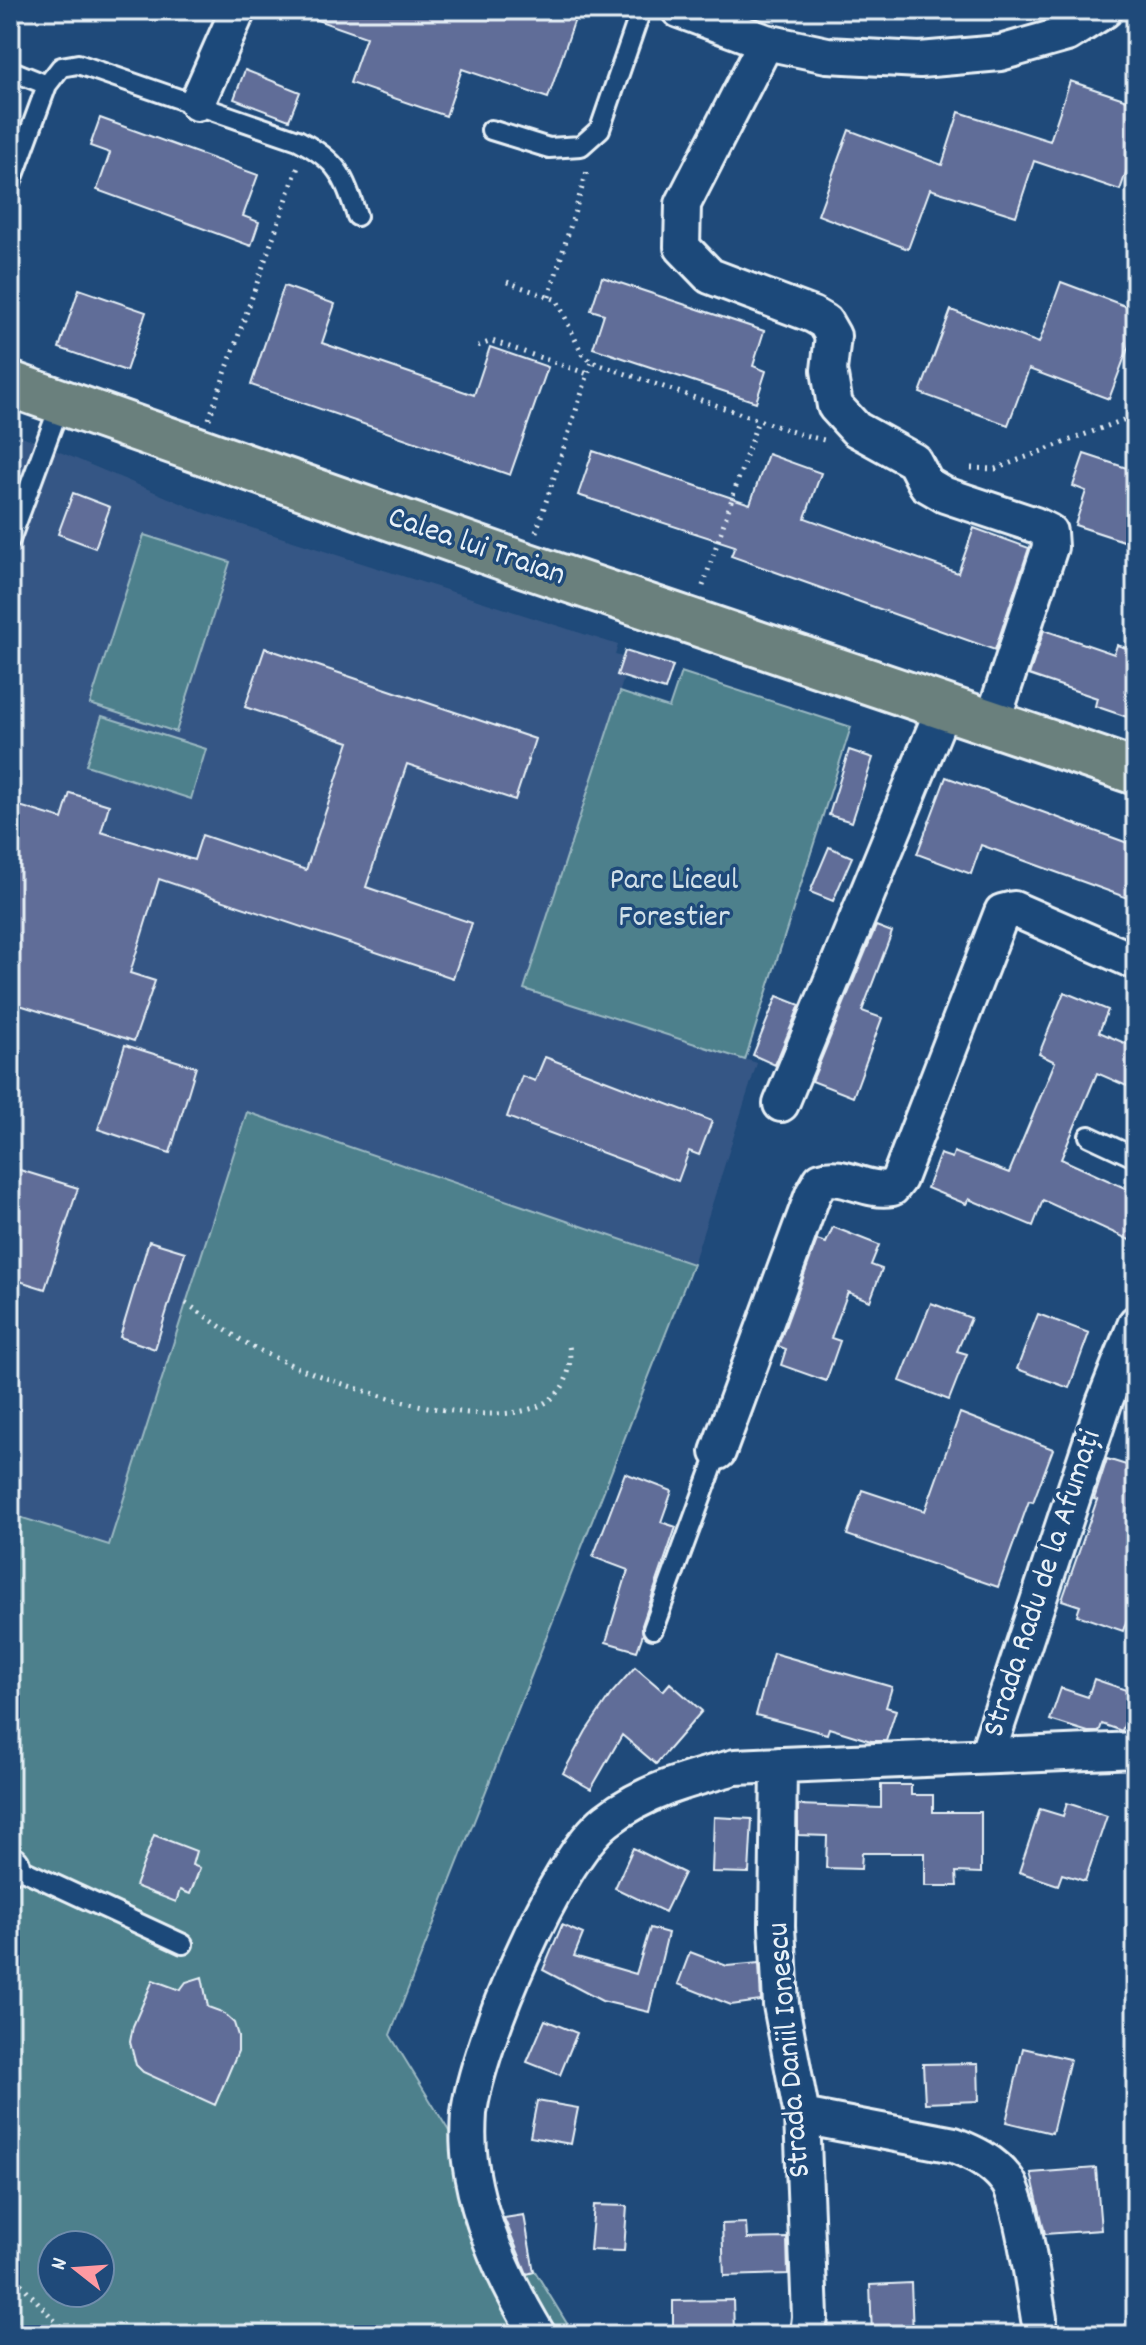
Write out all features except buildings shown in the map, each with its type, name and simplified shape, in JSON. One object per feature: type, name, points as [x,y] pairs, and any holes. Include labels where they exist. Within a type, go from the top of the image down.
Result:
[{"type":"main road","name":"Calea lui Traian","points":[[10,384],[525,565],[1136,772]]},
{"type":"street","points":[[197,103],[238,10]]},
{"type":"street","points":[[679,10],[766,42],[827,55],[920,60],[1000,53],[1067,34],[1105,10]]},
{"type":"street","points":[[766,42],[683,204],[682,247],[710,276],[825,322],[833,336],[829,370],[835,406],[856,429],[914,461],[926,484],[945,495],[1049,532],[1050,547],[992,723]]},
{"type":"street","points":[[781,1104],[944,707]]},
{"type":"street","points":[[718,1452],[813,1194],[821,1180],[831,1176],[879,1191],[892,1188],[899,1179],[1002,912],[1014,909],[1136,962]]},
{"type":"street","name":"Strada Radu de la Afumați","points":[[987,1755],[1104,1403],[1136,1323]]},
{"type":"street","points":[[538,2335],[498,2263],[470,2161],[469,2112],[487,2044],[520,1959],[575,1854],[604,1822],[633,1803],[678,1783],[735,1767],[1136,1750]]},
{"type":"street","name":"Strada Daniil Ionescu","points":[[779,1765],[777,1926],[781,2005],[802,2116],[810,2317],[808,2335]]},
{"type":"street","points":[[802,2116],[954,2145],[990,2163],[1008,2180],[1016,2201],[1039,2319]]},
{"type":"lane","points":[[491,130],[549,148],[581,146],[600,129],[641,10]]},
{"type":"lane","points":[[10,186],[47,85],[61,67],[78,64],[197,103],[325,154],[345,179],[357,216]]},
{"type":"lane","points":[[10,70],[47,85]]},
{"type":"lane","points":[[10,540],[61,402]]},
{"type":"lane","points":[[1089,1136],[1136,1158]]},
{"type":"lane","points":[[653,1629],[718,1452]]},
{"type":"lane","points":[[11,1865],[183,1944]]},
{"type":"path","points":[[549,297],[600,129]]},
{"type":"path","points":[[218,394],[306,145]]},
{"type":"path","points":[[507,282],[557,300],[582,354],[592,362],[828,441]]},
{"type":"path","points":[[478,346],[492,341],[588,374]]},
{"type":"path","points":[[525,565],[592,362]]},
{"type":"path","points":[[970,468],[995,469],[1136,415]]},
{"type":"path","points":[[691,622],[758,420]]},
{"type":"path","points":[[186,1303],[253,1347],[329,1380],[395,1399],[477,1415],[512,1415],[552,1400],[572,1367],[569,1345]]},
{"type":"path","points":[[10,2272],[68,2335]]},
{"type":"shaded area","points":[[10,431],[202,512],[618,645],[615,655],[630,659],[524,989],[757,1063],[693,1264],[247,1112],[109,1546],[10,1514]]},
{"type":"green space","points":[[144,535],[230,562],[176,732],[90,704]]},
{"type":"green space","name":"Parc Liceul Forestier","points":[[681,672],[851,727],[745,1060],[524,989],[620,692],[669,708]]},
{"type":"green space","points":[[102,716],[206,749],[191,799],[86,765]]},
{"type":"green space","points":[[247,1112],[693,1264],[390,2035],[574,2335],[10,2335],[10,1514],[109,1545]]}]
